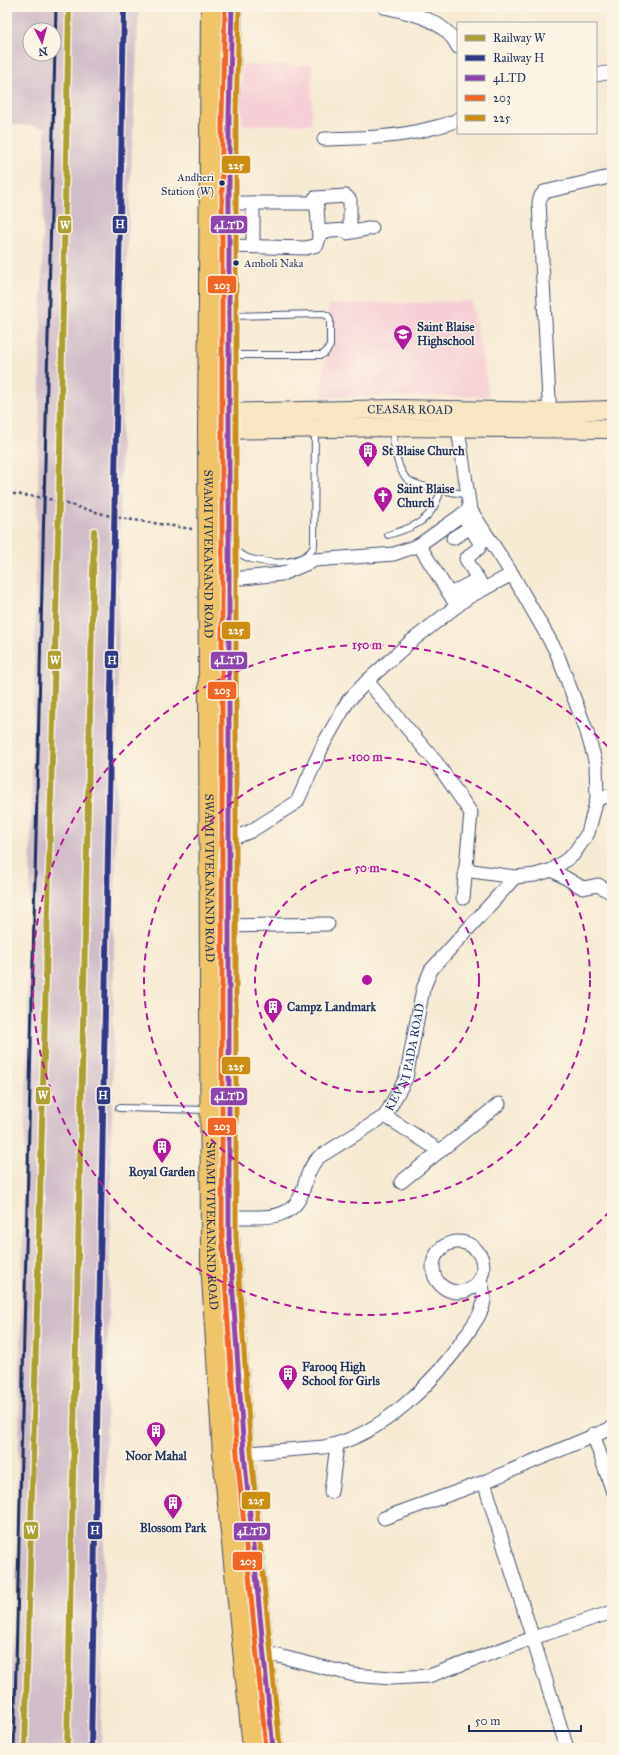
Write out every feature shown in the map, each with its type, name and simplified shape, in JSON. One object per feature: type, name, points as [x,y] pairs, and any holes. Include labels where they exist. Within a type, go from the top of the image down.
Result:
[{"type":"main road","name":"SWAMI VIVEKANAND ROAD","points":[[211,7],[208,532],[226,580],[229,926],[224,1230],[210,1262],[223,1455],[253,1748]]},
{"type":"main road","name":"SWAMI VIVEKANAND ROAD","points":[[232,7],[229,203],[230,355],[228,548],[210,1110],[224,1230],[273,1748]]},
{"type":"main road","name":"CEASAR ROAD","points":[[229,422],[395,409],[458,410],[550,420],[612,429]]},
{"type":"main road","name":"CEASAR ROAD","points":[[229,422],[315,429],[458,429],[550,420],[612,410]]},
{"type":"main road","points":[[208,421],[229,422]]},
{"type":"street","points":[[384,7],[416,10],[442,27],[457,44]]},
{"type":"street","points":[[597,75],[612,72]]},
{"type":"street","points":[[324,139],[389,137],[413,133],[439,126],[457,118]]},
{"type":"street","points":[[550,420],[539,202],[544,192],[605,178]]},
{"type":"street","points":[[312,203],[315,198],[346,196],[350,200],[350,227],[345,230],[319,232]]},
{"type":"street","points":[[229,203],[312,203],[317,207],[319,232],[317,245],[306,248],[229,246]]},
{"type":"street","points":[[253,203],[253,246]]},
{"type":"street","points":[[345,230],[348,233],[354,233],[372,228]]},
{"type":"street","points":[[458,410],[458,429],[468,495],[466,511],[471,528],[481,546],[468,557],[481,584]]},
{"type":"street","points":[[226,580],[282,574],[315,560],[394,554],[420,544],[466,511]]},
{"type":"street","points":[[465,870],[515,877],[535,875],[552,870],[573,855],[588,833],[597,799],[596,764],[587,732],[556,651],[512,574],[466,511]]},
{"type":"street","points":[[453,538],[471,528]]},
{"type":"street","points":[[420,544],[457,606]]},
{"type":"street","points":[[450,594],[512,574]]},
{"type":"street","points":[[229,840],[251,831],[297,802],[324,743],[348,701],[367,681],[409,643],[467,598],[481,584]]},
{"type":"street","points":[[367,681],[436,762],[471,814],[463,898]]},
{"type":"street","points":[[597,799],[612,795]]},
{"type":"street","points":[[552,870],[583,888],[598,885],[612,893]]},
{"type":"street","name":"KEVNI PADA ROAD","points":[[224,1230],[288,1212],[300,1200],[312,1164],[318,1157],[385,1116],[406,1078],[423,989],[431,970],[515,877]]},
{"type":"street","points":[[229,926],[328,924]]},
{"type":"street","points":[[400,1182],[499,1104]]},
{"type":"street","points":[[385,1116],[440,1151]]},
{"type":"street","points":[[223,1455],[324,1448],[350,1440],[381,1422],[401,1407],[434,1377],[458,1349],[482,1310],[484,1300],[480,1280]]},
{"type":"street","points":[[384,1518],[484,1482],[593,1434],[612,1428]]},
{"type":"street","points":[[593,1434],[612,1489]]},
{"type":"street","points":[[331,1492],[336,1445]]},
{"type":"street","points":[[484,1482],[567,1748]]},
{"type":"street","points":[[243,1652],[263,1652],[354,1675],[392,1678],[429,1676],[533,1638],[612,1612]]},
{"type":"lane","points":[[229,316],[324,314],[328,316],[330,320],[330,346],[325,353],[321,355],[230,355]]},
{"type":"lane","points":[[394,428],[394,440],[398,461],[403,475],[410,482],[468,495]]},
{"type":"lane","points":[[228,548],[250,559],[274,563],[301,559],[312,551],[314,546],[315,429]]},
{"type":"lane","points":[[388,535],[408,529],[424,520],[432,511],[441,489]]},
{"type":"lane","points":[[118,1108],[210,1110]]},
{"type":"path","points":[[7,493],[45,498],[114,517],[208,532]]},
{"type":"shaded area","points":[[12,7],[139,7],[122,358],[112,1109],[101,1748],[7,1748],[16,1578],[45,127],[10,124]]},
{"type":"shaded area","points":[[242,65],[312,65],[312,124],[242,125]]},
{"type":"shaded area","name":"Saint Blaise Highschool","points":[[472,301],[489,396],[322,397],[329,305]]},
{"type":"railway","points":[[14,1748],[56,7]]},
{"type":"rail line","name":"W","points":[[25,1748],[59,502],[69,7]]},
{"type":"rail line","name":"H","points":[[91,1748],[124,7]]},
{"type":"rail line","name":"W","points":[[67,1748],[94,531]]},
{"type":"transit line","name":"203","points":[[225,7],[222,115],[222,1236],[237,1454],[266,1748]]},
{"type":"transit line","name":"4LTD","points":[[232,7],[229,115],[229,1236],[244,1453],[273,1748]]},
{"type":"transit line","name":"225","points":[[239,7],[236,115],[236,1236],[251,1452],[280,1747]]},
{"type":"place","name":"Andheri Station (W)","points":[[222,183]]},
{"type":"place","name":"Amboli Naka","points":[[236,263]]},
{"type":"place","name":"Saint Blaise Highschool","points":[[403,351]]},
{"type":"place","name":"St Blaise Church","points":[[368,468]]},
{"type":"place","name":"Saint Blaise Church","points":[[383,513]]},
{"type":"place","name":"Campz Landmark","points":[[273,1024]]},
{"type":"place","name":"Royal Garden","points":[[162,1164]]},
{"type":"place","name":"Farooq High School for Girls","points":[[288,1391]]},
{"type":"place","name":"Noor Mahal","points":[[156,1448]]},
{"type":"place","name":"Blossom Park","points":[[173,1520]]}]
